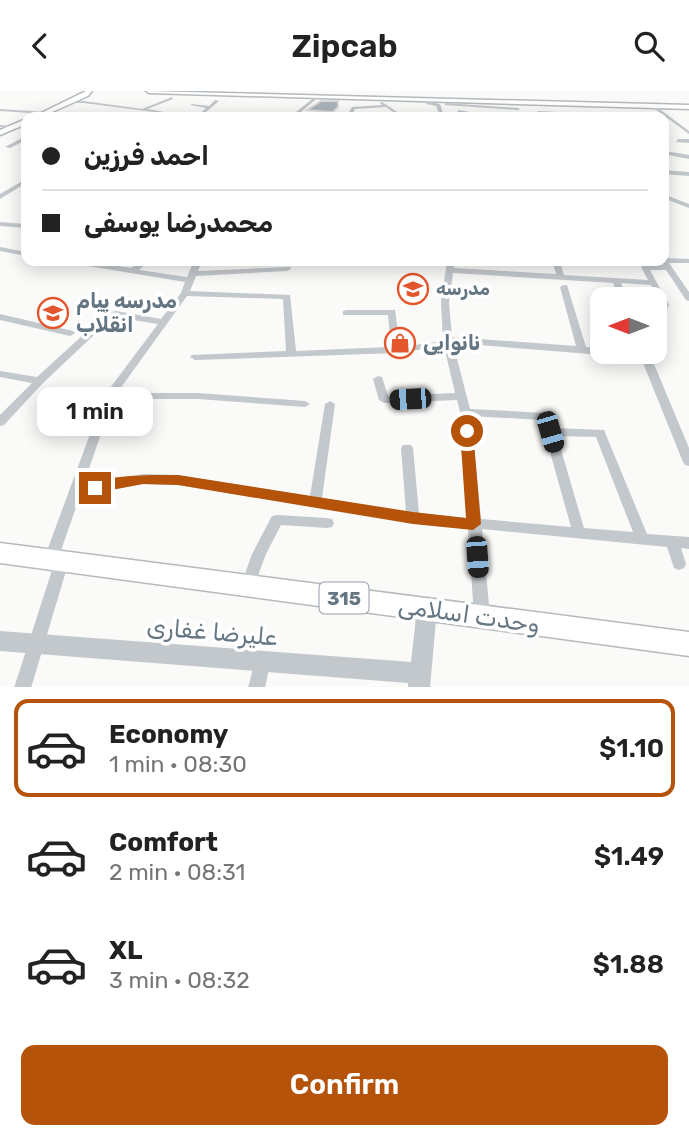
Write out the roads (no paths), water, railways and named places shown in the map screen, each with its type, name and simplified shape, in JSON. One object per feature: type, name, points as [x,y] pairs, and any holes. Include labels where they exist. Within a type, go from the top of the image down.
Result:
[{"type":"main road","points":[[149,91],[456,102],[539,102],[605,110],[654,106],[689,107]]},
{"type":"main road","points":[[48,112],[88,93]]},
{"type":"main road","points":[[0,133],[21,123]]},
{"type":"main road","name":"وحدت اسلامی","points":[[0,553],[689,644]]},
{"type":"street","points":[[196,92],[190,103],[211,107]]},
{"type":"street","points":[[375,97],[395,112]]},
{"type":"street","points":[[139,112],[162,104],[170,98]]},
{"type":"street","points":[[304,100],[316,98]]},
{"type":"street","points":[[297,112],[316,98]]},
{"type":"street","points":[[429,99],[428,103],[438,105],[441,111]]},
{"type":"street","points":[[106,105],[122,100]]},
{"type":"street","points":[[204,112],[217,101]]},
{"type":"street","points":[[68,103],[84,102],[157,112]]},
{"type":"street","points":[[456,102],[453,110],[464,112]]},
{"type":"street","points":[[446,104],[456,102],[518,109]]},
{"type":"street","points":[[538,112],[539,102]]},
{"type":"street","points":[[351,112],[354,108],[386,106]]},
{"type":"street","points":[[654,106],[660,112]]},
{"type":"street","points":[[0,110],[31,112]]},
{"type":"street","points":[[669,120],[687,129]]},
{"type":"street","points":[[0,126],[21,128]]},
{"type":"street","points":[[8,147],[21,140]]},
{"type":"street","points":[[678,141],[689,141]]},
{"type":"street","points":[[669,154],[689,157]]},
{"type":"street","points":[[669,172],[689,174]]},
{"type":"street","points":[[0,197],[21,184]]},
{"type":"street","points":[[0,188],[21,187]]},
{"type":"street","points":[[669,198],[689,206]]},
{"type":"street","points":[[0,224],[21,226]]},
{"type":"street","points":[[0,249],[21,253]]},
{"type":"street","points":[[669,260],[689,261]]},
{"type":"street","points":[[102,266],[191,277],[287,269]]},
{"type":"street","points":[[133,271],[139,266]]},
{"type":"street","points":[[22,687],[75,492],[109,396],[185,293],[196,266]]},
{"type":"street","points":[[450,266],[445,302],[448,341],[465,412],[482,616]]},
{"type":"street","points":[[456,266],[562,282],[653,283]]},
{"type":"street","points":[[499,273],[500,266]]},
{"type":"street","points":[[557,266],[582,350]]},
{"type":"street","points":[[655,287],[645,267],[669,268],[689,298]]},
{"type":"street","points":[[616,281],[618,287]]},
{"type":"street","points":[[185,293],[287,297],[291,352]]},
{"type":"street","points":[[346,313],[392,312],[396,350]]},
{"type":"street","points":[[0,422],[39,381],[110,315],[164,322]]},
{"type":"street","points":[[0,317],[70,333]]},
{"type":"street","points":[[195,357],[396,350],[448,341],[590,351]]},
{"type":"street","points":[[649,364],[689,462]]},
{"type":"street","points":[[0,374],[39,381]]},
{"type":"street","points":[[378,379],[384,400],[463,396]]},
{"type":"street","points":[[109,396],[198,396],[305,404]]},
{"type":"street","points":[[315,503],[330,404]]},
{"type":"street","points":[[465,412],[546,417],[579,533]]},
{"type":"street","points":[[550,432],[600,433],[642,538]]},
{"type":"street","points":[[407,447],[413,518]]},
{"type":"street","points":[[75,492],[143,479],[178,480],[413,518],[689,543]]},
{"type":"street","points":[[248,585],[259,554],[277,520],[327,523]]},
{"type":"street","points":[[672,541],[680,564]]},
{"type":"street","points":[[420,680],[427,609]]},
{"type":"street","name":"علیرضا غفاری","points":[[0,641],[262,663],[420,680]]},
{"type":"street","points":[[256,687],[262,663]]},
{"type":"place","name":"مدرسه","points":[[413,289]]},
{"type":"place","name":"مدرسه پیام انقلاب","points":[[53,313]]},
{"type":"place","name":"نانوایی","points":[[400,343]]}]
